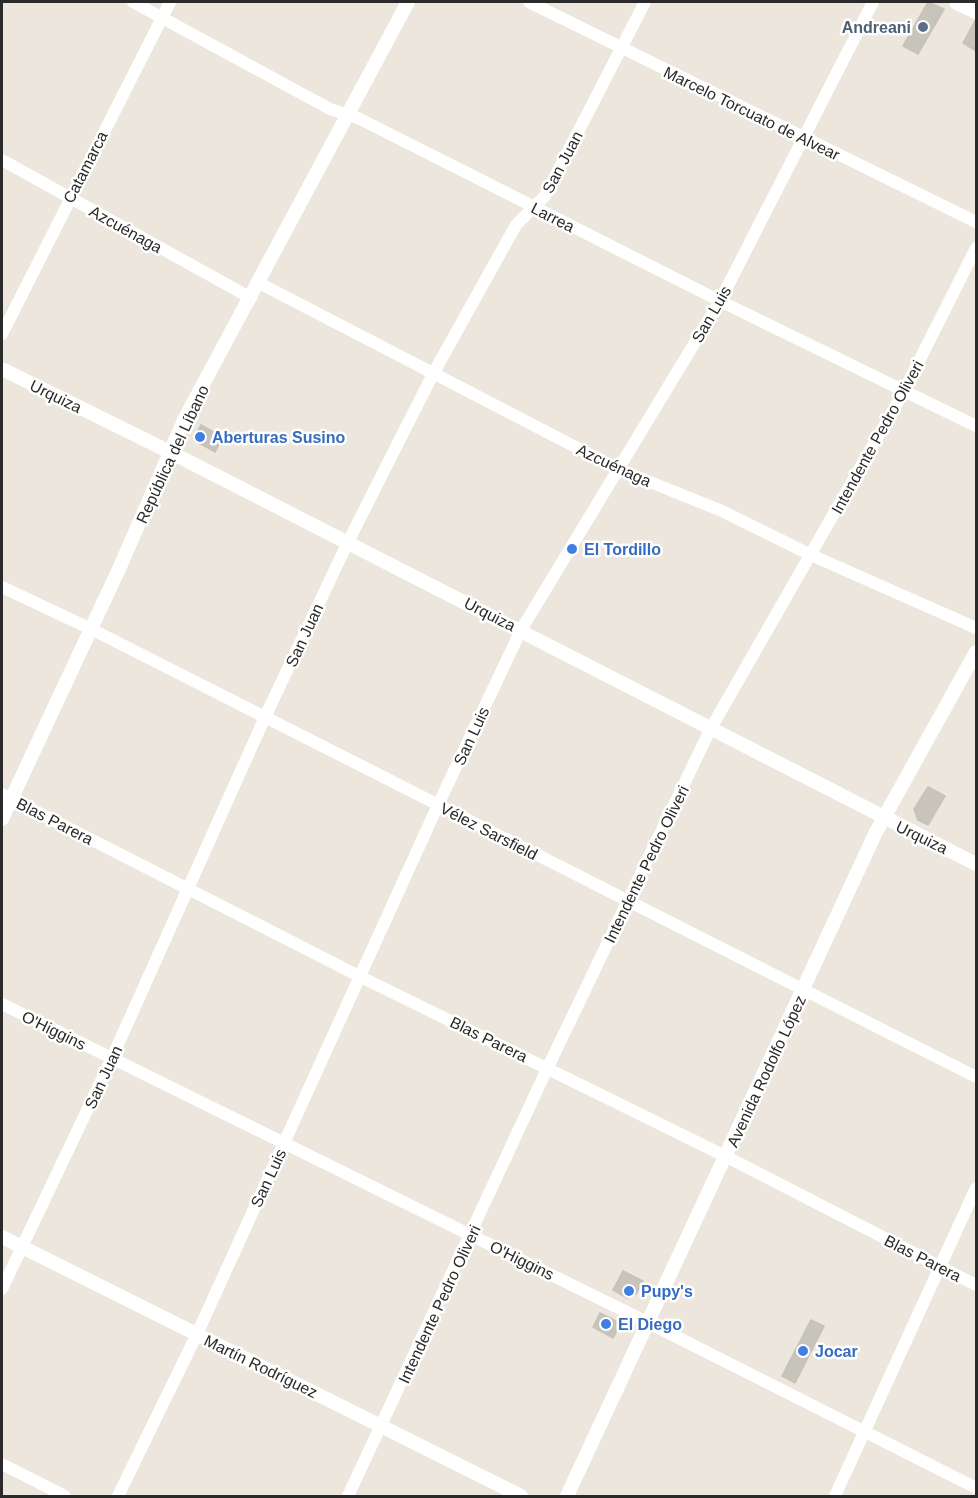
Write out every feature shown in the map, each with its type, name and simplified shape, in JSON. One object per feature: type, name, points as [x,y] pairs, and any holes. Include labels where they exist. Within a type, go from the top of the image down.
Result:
[{"type":"main road","points":[[957,2],[976,11]]},
{"type":"street","name":"Larrea","points":[[133,2],[330,109],[976,426]]},
{"type":"street","name":"Catamarca","points":[[2,334],[69,197],[170,2]]},
{"type":"street","name":"República del Líbano","points":[[2,819],[6,796],[91,629],[172,453],[185,418],[408,2]]},
{"type":"street","name":"Marcelo Torcuato de Alvear","points":[[530,2],[803,139],[976,222]]},
{"type":"street","name":"San Juan","points":[[2,1289],[112,1058],[190,889],[265,717],[348,542],[434,374],[516,225],[534,208],[552,183],[645,2]]},
{"type":"street","name":"San Luis","points":[[118,1497],[197,1334],[438,805],[521,630],[720,301],[873,2]]},
{"type":"street","name":"Azcuénaga","points":[[2,160],[251,298]]},
{"type":"street","name":"Intendente Pedro Oliveri","points":[[348,1497],[548,1067],[710,730],[904,391],[976,248]]},
{"type":"street","name":"Azcuénaga","points":[[259,283],[618,469],[722,511],[811,555],[976,628]]},
{"type":"street","name":"Urquiza","points":[[2,369],[348,542],[710,730],[976,864]]},
{"type":"street","name":"Vélez Sarsfield","points":[[2,587],[91,629],[976,1077]]},
{"type":"street","name":"Avenida Rodolfo López","points":[[567,1497],[884,819],[976,652]]},
{"type":"street","name":"Blas Parera","points":[[6,796],[361,977],[725,1156],[976,1285]]},
{"type":"street","name":"O'Higgins","points":[[2,1004],[649,1323],[976,1488]]},
{"type":"street","points":[[835,1497],[976,1188]]},
{"type":"street","name":"Martín Rodríguez","points":[[2,1237],[382,1425],[520,1497]]},
{"type":"street","points":[[2,1464],[65,1497]]},
{"type":"building","name":"Andreani","points":[[928,2],[944,9],[918,54],[903,46]]},
{"type":"building","points":[[976,21],[976,51],[963,43]]},
{"type":"building","points":[[201,425],[223,437],[215,452],[199,443],[195,436]]},
{"type":"building","points":[[928,787],[945,796],[928,825],[918,820],[914,809]]},
{"type":"building","points":[[623,1271],[643,1281],[636,1294],[627,1298],[613,1290]]},
{"type":"building","name":"El Diego","points":[[600,1313],[616,1321],[619,1327],[613,1338],[593,1327]]},
{"type":"building","name":"Jocar","points":[[811,1320],[824,1326],[795,1383],[782,1376]]},
{"type":"place","name":"Andreani","points":[[923,27]]},
{"type":"place","name":"Aberturas Susino","points":[[200,437]]},
{"type":"place","name":"El Tordillo","points":[[572,549]]},
{"type":"place","name":"Pupy's","points":[[629,1291]]},
{"type":"place","name":"El Diego","points":[[606,1324]]},
{"type":"place","name":"Jocar","points":[[803,1351]]}]
